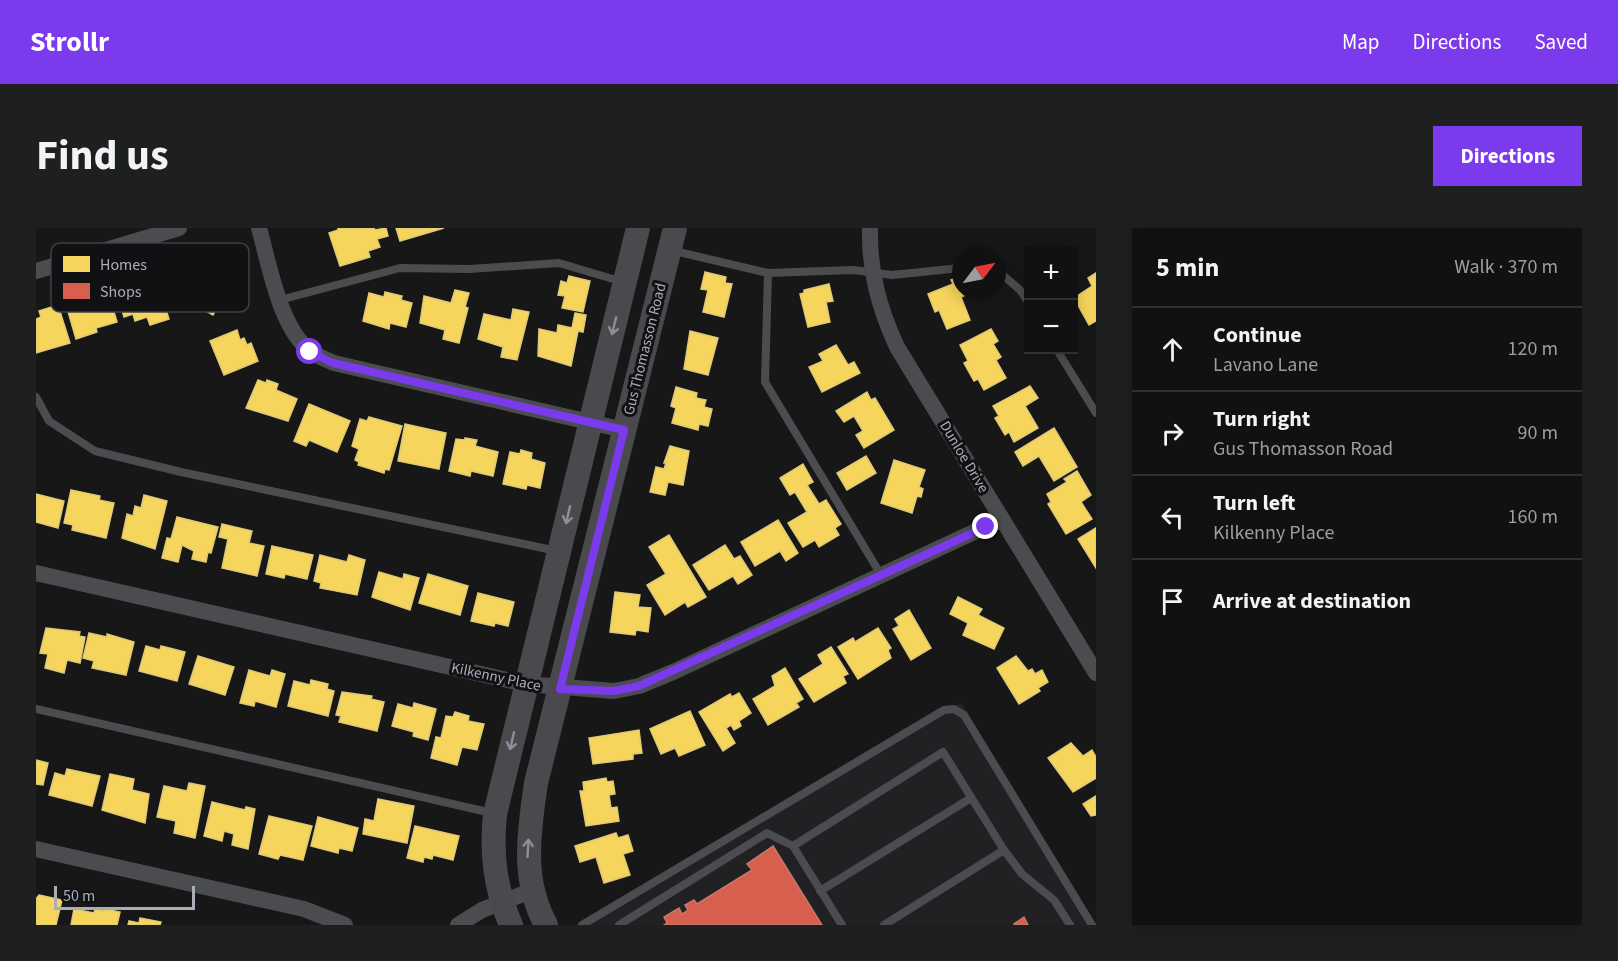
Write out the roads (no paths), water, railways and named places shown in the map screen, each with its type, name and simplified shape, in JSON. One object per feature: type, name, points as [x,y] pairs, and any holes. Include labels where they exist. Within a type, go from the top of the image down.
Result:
[{"type":"main road","points":[[511,925],[501,902],[495,876],[492,841],[495,814],[638,228]]},
{"type":"main road","name":"Gus Thomasson Road","points":[[546,925],[533,890],[527,859],[534,794],[672,239]]},
{"type":"street","points":[[129,243],[179,228]]},
{"type":"street","points":[[259,228],[280,300],[292,331],[310,352],[333,363],[624,430]]},
{"type":"street","name":"Dunloe Drive","points":[[870,228],[872,273],[882,313],[897,347],[1096,673]]},
{"type":"street","points":[[36,271],[51,266]]},
{"type":"street","name":"Kilkenny Place","points":[[36,573],[525,684],[560,689],[614,691],[639,686],[1002,519]]},
{"type":"street","points":[[36,849],[304,909],[345,925]]},
{"type":"street","points":[[458,925],[501,902],[533,890]]},
{"type":"lane","points":[[672,239],[768,273],[853,270],[892,275],[952,268]]},
{"type":"lane","points":[[280,300],[400,268],[469,269],[559,262],[624,282]]},
{"type":"lane","points":[[768,273],[765,382],[881,575]]},
{"type":"lane","points":[[1006,278],[1020,290],[1027,300]]},
{"type":"lane","points":[[1059,354],[1096,413]]},
{"type":"lane","points":[[36,397],[49,421],[95,451],[181,472],[560,552]]},
{"type":"lane","points":[[36,709],[495,814]]},
{"type":"lane","points":[[582,925],[944,710],[954,709],[964,715],[1092,925]]},
{"type":"lane","points":[[793,846],[943,752],[1004,850],[1022,874],[1054,900],[1070,925]]},
{"type":"lane","points":[[820,891],[971,798]]},
{"type":"lane","points":[[619,925],[767,833],[793,846],[842,925]]},
{"type":"lane","points":[[884,925],[1004,850]]}]
